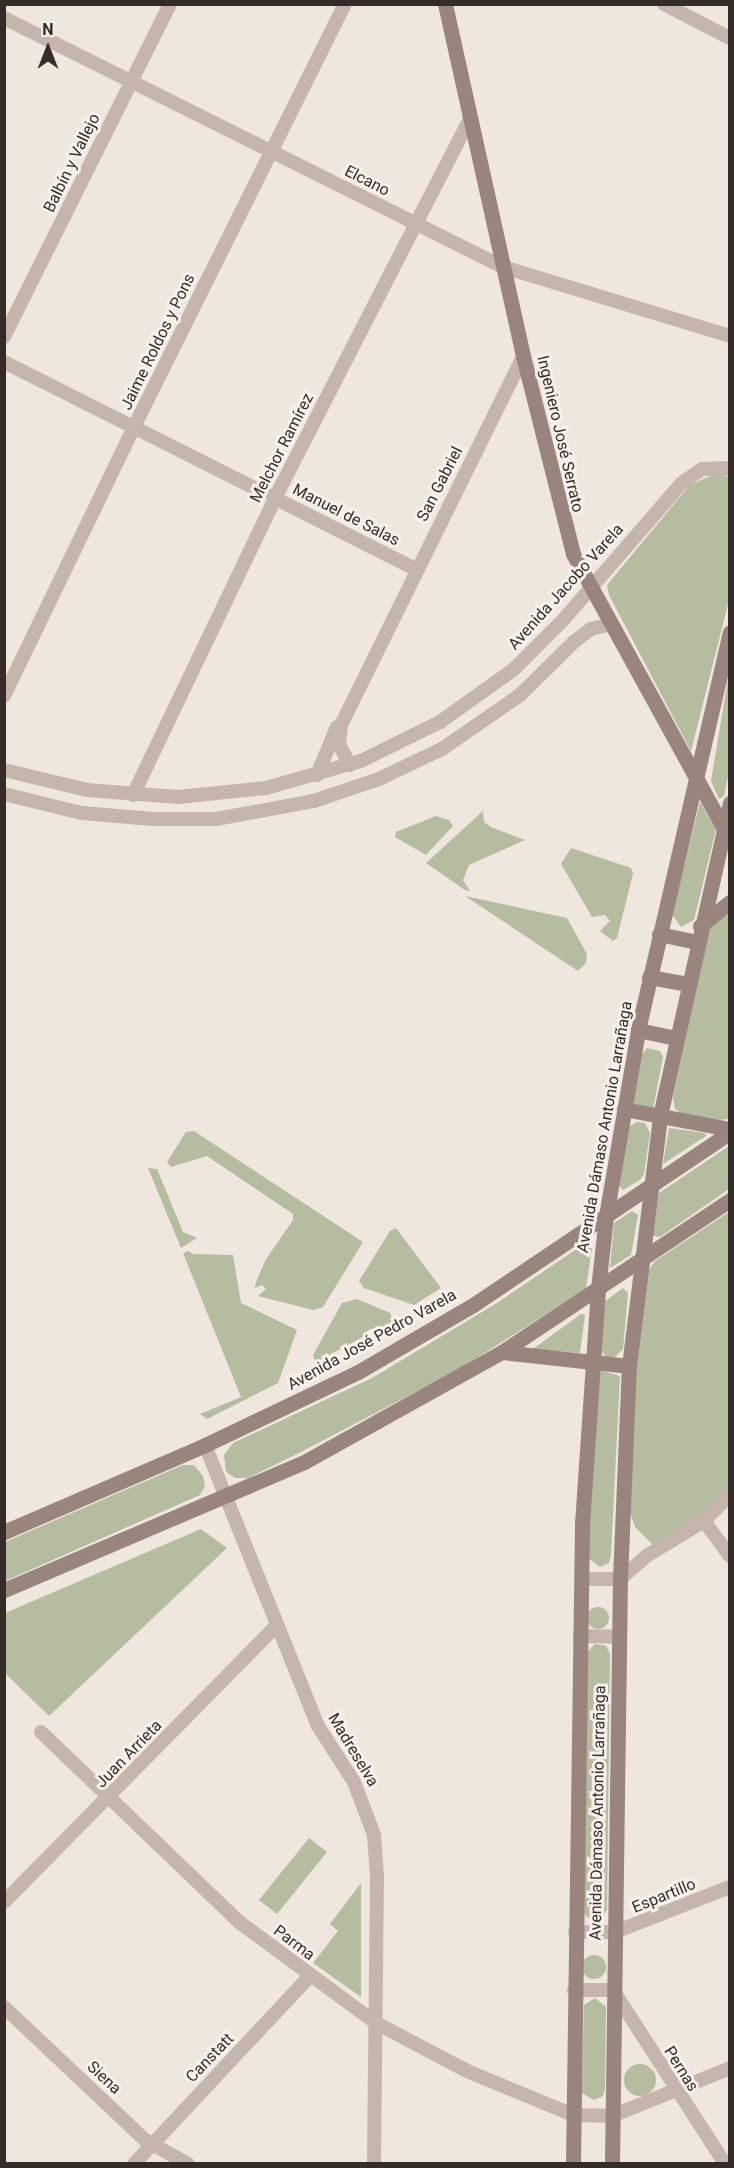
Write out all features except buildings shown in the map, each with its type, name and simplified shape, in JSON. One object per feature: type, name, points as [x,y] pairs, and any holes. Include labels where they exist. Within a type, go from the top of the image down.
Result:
[{"type":"street","name":"Balbín y Vallejo","points":[[4,337],[170,4]]},
{"type":"street","name":"Jaime Roldos y Pons","points":[[4,696],[134,427],[345,4]]},
{"type":"street","name":"Ingeniero José Serrato","points":[[445,4],[502,267],[564,528],[590,585],[727,833]]},
{"type":"street","points":[[664,4],[729,38]]},
{"type":"street","name":"Elcano","points":[[4,18],[502,267],[729,336]]},
{"type":"street","name":"Melchor Ramírez","points":[[133,795],[275,498],[470,119]]},
{"type":"street","name":"San Gabriel","points":[[317,775],[335,728],[341,725],[523,356]]},
{"type":"street","name":"Manuel de Salas","points":[[4,362],[416,569]]},
{"type":"street","name":"Avenida Jacobo Varela","points":[[4,770],[87,790],[133,795],[213,795],[317,775],[371,757],[440,722],[492,687],[564,619],[590,585],[692,474],[715,466],[729,468]]},
{"type":"street","points":[[4,794],[60,809],[118,818],[216,819],[304,804],[379,779],[442,748],[490,717],[535,681],[575,641],[591,629],[611,624]]},
{"type":"street","name":"Avenida Dámaso Antonio Larrañaga","points":[[573,2163],[581,1580],[591,1362],[598,1289],[606,1216],[638,1030],[729,633]]},
{"type":"street","points":[[341,725],[339,744],[350,765]]},
{"type":"street","points":[[371,757],[379,779]]},
{"type":"street","points":[[213,795],[216,819]]},
{"type":"street","name":"Avenida Dámaso Antonio Larrañaga","points":[[612,2163],[620,1579],[628,1366],[639,1262],[660,1116],[696,942],[727,833],[729,803]]},
{"type":"street","points":[[700,926],[729,902]]},
{"type":"street","points":[[659,934],[696,942]]},
{"type":"street","points":[[649,977],[687,984]]},
{"type":"street","points":[[638,1030],[676,1038]]},
{"type":"street","points":[[624,1109],[729,1130]]},
{"type":"street","name":"Avenida José Pedro Varela","points":[[4,1532],[205,1444],[358,1372],[426,1334],[606,1216],[729,1130]]},
{"type":"street","points":[[4,1590],[306,1461],[502,1352],[729,1200]]},
{"type":"street","points":[[502,1352],[628,1366]]},
{"type":"street","name":"Madreselva","points":[[205,1444],[275,1627],[318,1726],[365,1804],[374,1835],[376,2023],[374,2163]]},
{"type":"street","points":[[581,1580],[620,1579],[648,1555],[704,1521],[729,1495]]},
{"type":"street","points":[[704,1521],[729,1556]]},
{"type":"street","name":"Juan Arrieta","points":[[4,1902],[275,1627]]},
{"type":"street","points":[[580,1636],[619,1637]]},
{"type":"street","name":"Parma","points":[[41,1732],[239,1922],[310,1976],[376,2023],[467,2071],[573,2115]]},
{"type":"street","name":"Espartillo","points":[[575,1932],[615,1932],[729,1887]]},
{"type":"street","name":"Canstatt","points":[[134,2163],[310,1976]]},
{"type":"street","points":[[574,1990],[613,1990]]},
{"type":"street","name":"Pernas","points":[[613,1990],[675,2092],[725,2163]]},
{"type":"street","name":"Siena","points":[[4,2007],[152,2143],[188,2163]]},
{"type":"street","points":[[573,2115],[612,2116],[729,2068]]},
{"type":"green space","points":[[714,474],[729,476],[729,600],[691,751],[609,595],[607,585],[689,486]]},
{"type":"green space","points":[[729,673],[729,772],[724,796],[719,799],[711,781]]},
{"type":"green space","points":[[700,802],[716,829],[694,920],[681,927],[672,915]]},
{"type":"green space","points":[[483,811],[484,822],[491,827],[525,840],[469,865],[463,880],[470,891],[465,890],[426,863]]},
{"type":"green space","points":[[436,816],[449,820],[453,826],[426,855],[395,837],[396,832]]},
{"type":"green space","points":[[571,848],[631,868],[633,874],[617,938],[613,941],[600,931],[610,921],[605,915],[592,917],[561,864]]},
{"type":"green space","points":[[465,896],[567,918],[587,954],[586,963],[578,971]]},
{"type":"green space","points":[[729,910],[729,1119],[717,1120],[682,1114],[675,1109],[673,1097],[708,935],[711,926]]},
{"type":"green space","points":[[647,1048],[660,1051],[663,1057],[653,1109],[632,1105],[640,1056]]},
{"type":"green space","points":[[637,1122],[645,1123],[650,1133],[644,1174],[640,1180],[623,1190],[619,1186],[628,1127]]},
{"type":"green space","points":[[669,1128],[705,1133],[706,1136],[663,1164]]},
{"type":"green space","points":[[194,1131],[363,1242],[323,1307],[313,1310],[258,1296],[266,1289],[262,1285],[255,1288],[256,1282],[266,1259],[293,1220],[293,1214],[207,1156],[171,1167],[167,1162],[186,1132]]},
{"type":"green space","points":[[729,1146],[729,1189],[660,1237],[653,1236],[659,1193]]},
{"type":"green space","points":[[148,1168],[157,1169],[183,1232],[197,1238],[181,1248]]},
{"type":"green space","points":[[632,1211],[638,1215],[631,1255],[610,1268],[614,1223]]},
{"type":"green space","points":[[729,1212],[729,1487],[701,1516],[654,1546],[635,1527],[630,1512],[635,1382],[647,1273],[655,1261]]},
{"type":"green space","points":[[396,1228],[441,1288],[414,1305],[364,1288],[359,1281],[390,1231]]},
{"type":"green space","points":[[584,1244],[592,1248],[586,1288],[529,1325],[456,1371],[248,1478],[235,1478],[226,1472],[224,1455],[233,1443],[372,1378],[497,1303]]},
{"type":"green space","points":[[189,1251],[192,1254],[233,1255],[241,1303],[297,1330],[278,1383],[207,1419],[200,1414],[241,1397],[183,1253]]},
{"type":"green space","points":[[623,1288],[628,1293],[623,1349],[615,1357],[606,1357],[600,1349],[604,1302]]},
{"type":"green space","points":[[357,1299],[390,1313],[393,1321],[316,1362],[313,1355],[342,1303]]},
{"type":"green space","points":[[581,1314],[585,1315],[580,1353],[533,1349]]},
{"type":"green space","points":[[603,1371],[620,1376],[611,1555],[609,1563],[600,1567],[588,1558],[588,1514],[598,1372]]},
{"type":"green space","points":[[183,1465],[194,1465],[203,1476],[205,1486],[200,1495],[5,1581],[5,1542]]},
{"type":"green space","points":[[201,1529],[227,1548],[49,1716],[5,1673],[5,1613]]},
{"type":"green space","points":[[594,1607],[602,1607],[609,1614],[609,1622],[602,1629],[594,1629],[587,1622],[587,1614]]},
{"type":"green space","points":[[595,1644],[606,1646],[610,1654],[607,1909],[601,1920],[593,1921],[585,1915],[584,1907],[587,1652]]},
{"type":"green space","points":[[309,1838],[327,1852],[277,1914],[259,1900]]},
{"type":"green space","points":[[361,1883],[361,1997],[313,1963],[338,1931],[330,1924]]},
{"type":"green space","points":[[594,1955],[602,1959],[606,1967],[602,1975],[594,1979],[586,1975],[582,1967],[586,1959]]},
{"type":"green space","points":[[595,1998],[606,2007],[605,2089],[603,2096],[594,2100],[582,2093],[584,2005]]},
{"type":"green space","points":[[640,2064],[652,2068],[656,2080],[652,2092],[640,2096],[628,2092],[624,2080],[628,2068]]}]
